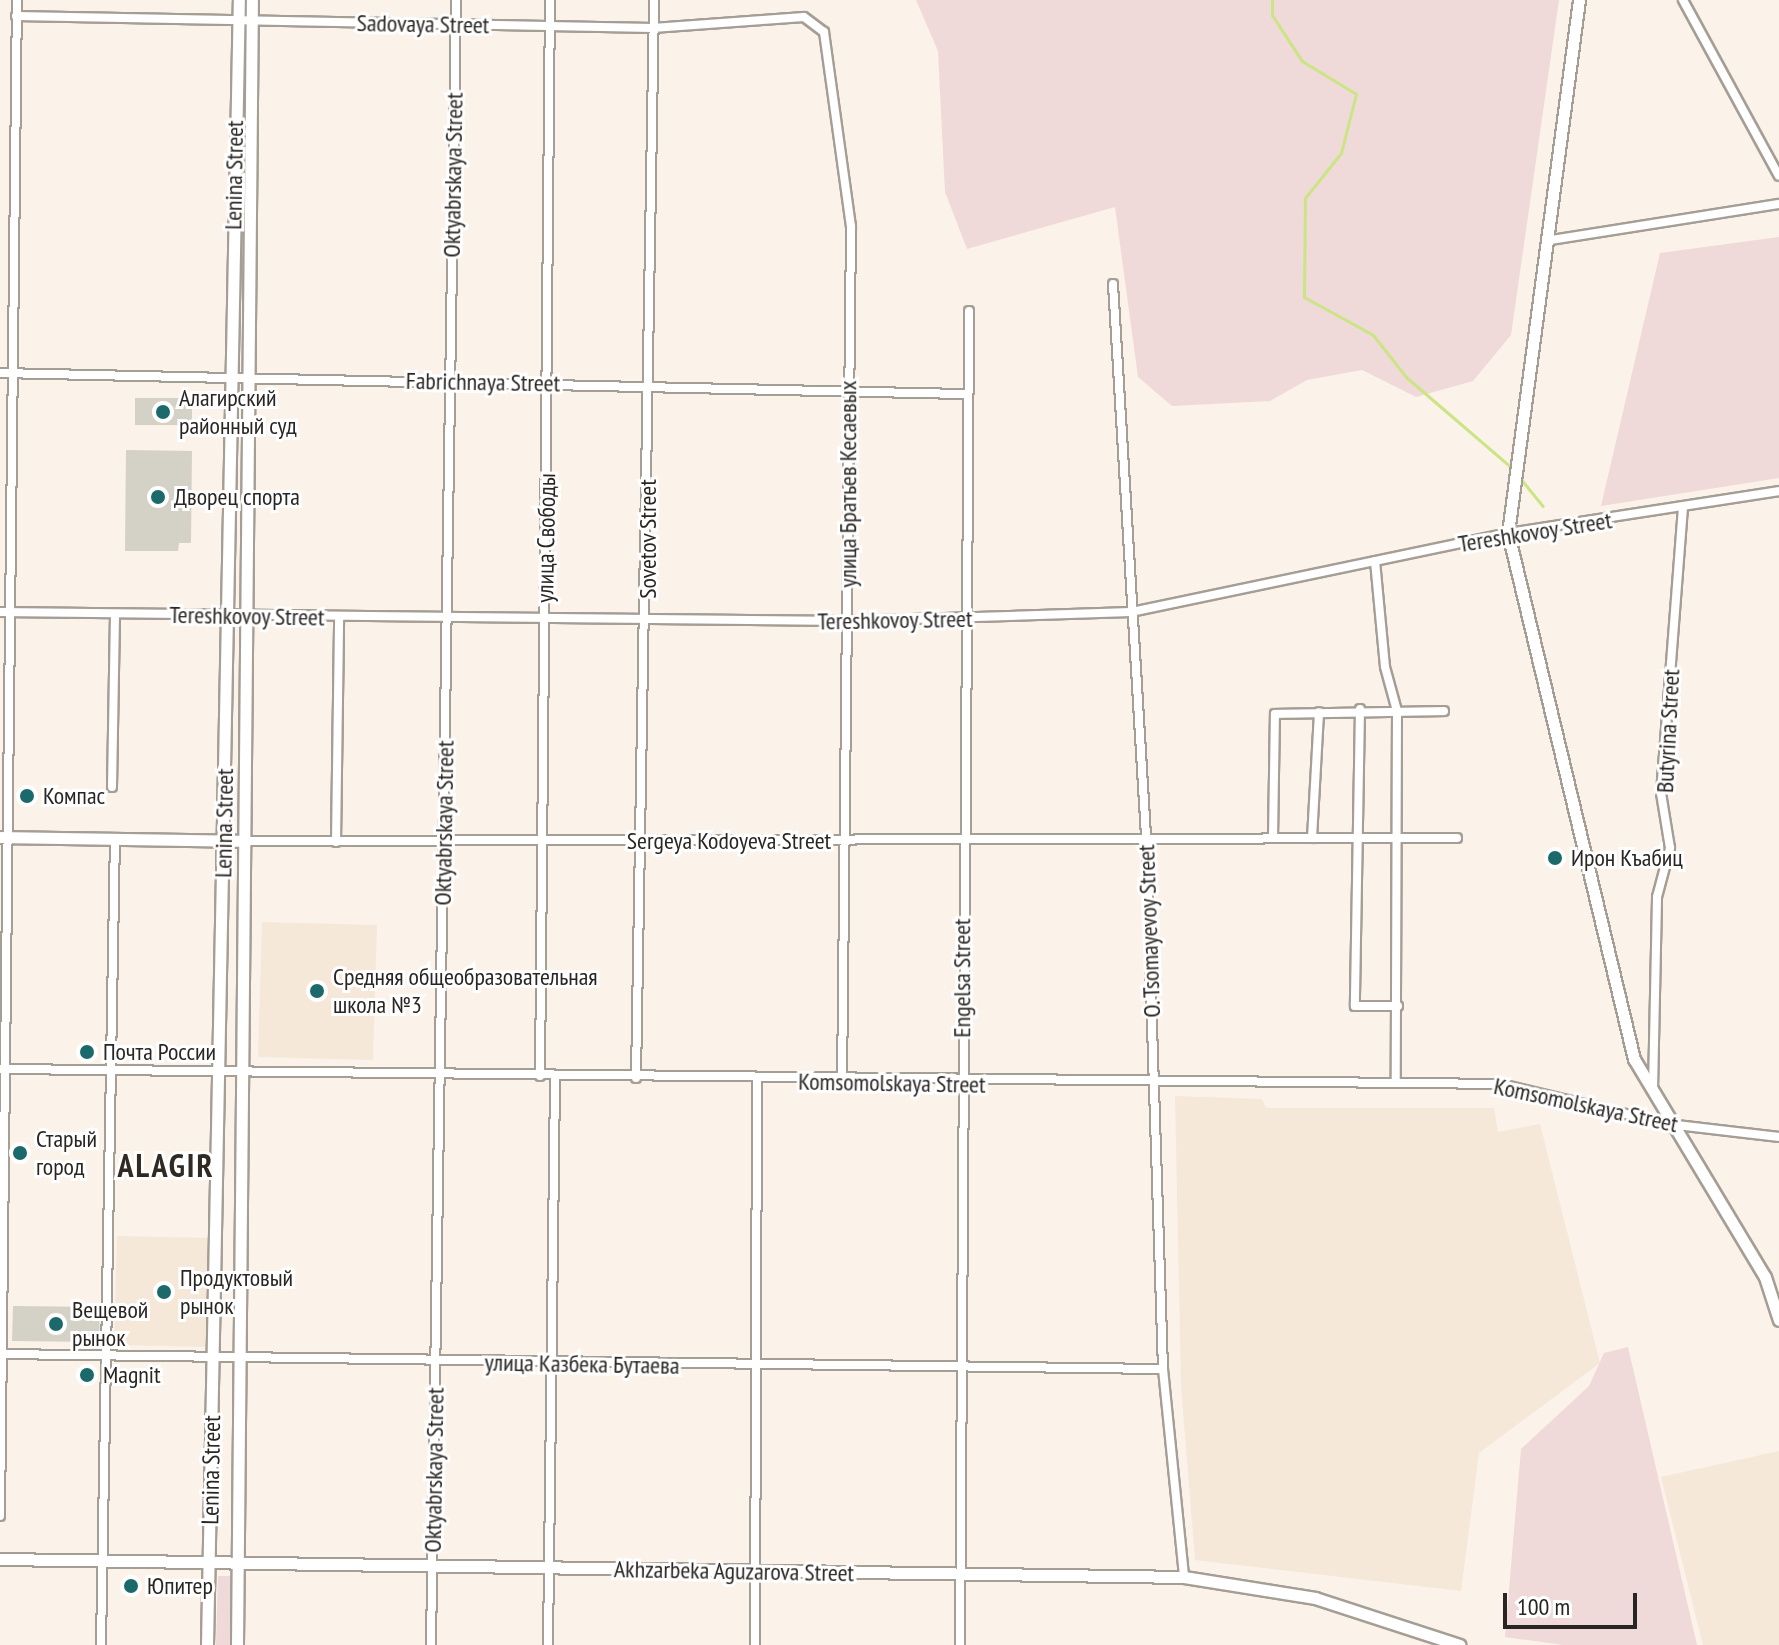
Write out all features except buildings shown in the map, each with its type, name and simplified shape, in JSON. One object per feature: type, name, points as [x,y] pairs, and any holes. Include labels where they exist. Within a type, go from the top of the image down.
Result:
[{"type":"street","points":[[0,1516],[17,0]]},
{"type":"street","name":"Lenina Street","points":[[207,1645],[221,1072],[239,0]]},
{"type":"street","name":"Lenina Street","points":[[237,1645],[245,1073],[252,0]]},
{"type":"street","name":"Oktyabrskaya Street","points":[[431,1645],[456,0]]},
{"type":"street","name":"улица Свободы","points":[[540,1076],[550,0]]},
{"type":"street","name":"Sovetov Street","points":[[636,1078],[647,620],[654,0]]},
{"type":"street","points":[[1579,0],[1551,240],[1508,533],[1634,1059],[1668,1124],[1765,1277],[1779,1320]]},
{"type":"street","points":[[1683,0],[1779,176]]},
{"type":"street","name":"Sadovaya Street","points":[[16,16],[653,28],[804,17],[824,32]]},
{"type":"street","name":"улица Братьев Кесаевых","points":[[824,32],[851,226],[842,840],[842,1082]]},
{"type":"street","points":[[1551,240],[1779,204]]},
{"type":"street","name":"O. Tsomayevoy Street","points":[[1113,284],[1146,837],[1163,1369],[1184,1577]]},
{"type":"street","name":"Engelsa Street","points":[[960,1645],[962,620],[969,311]]},
{"type":"street","name":"Fabrichnaya Street","points":[[0,373],[231,381],[649,384],[966,394]]},
{"type":"street","name":"Tereshkovoy Street","points":[[0,612],[847,621],[962,620],[1131,612],[1508,533],[1683,510],[1779,491]]},
{"type":"street","name":"Butyrina Street","points":[[1653,1094],[1657,897],[1670,848],[1661,793],[1683,510]]},
{"type":"street","points":[[1375,561],[1385,667],[1397,711],[1396,1082]]},
{"type":"street","points":[[112,787],[115,614]]},
{"type":"street","points":[[336,842],[339,617]]},
{"type":"street","points":[[1360,709],[1355,1006],[1398,1006]]},
{"type":"street","points":[[1273,838],[1275,714],[1360,709],[1444,711]]},
{"type":"street","points":[[1312,838],[1319,712]]},
{"type":"street","name":"Sergeya Kodoyeva Street","points":[[6,837],[336,842],[842,840],[963,843],[1146,837],[1457,838]]},
{"type":"street","points":[[101,1645],[115,1069],[115,838]]},
{"type":"street","name":"Komsomolskaya Street","points":[[4,1069],[962,1084],[1500,1084],[1668,1124],[1779,1137]]},
{"type":"street","points":[[548,1645],[555,1077]]},
{"type":"street","points":[[755,1645],[757,1081]]},
{"type":"street","name":"улица Казбека Бутаева","points":[[1,1354],[550,1364],[1163,1369]]},
{"type":"street","name":"Akhzarbeka Aguzarova Street","points":[[0,1559],[432,1564],[960,1577],[1184,1577],[1315,1598],[1460,1645]]},
{"type":"shaded area","points":[[916,0],[1559,0],[1511,335],[1473,381],[1416,397],[1362,370],[1307,380],[1270,401],[1172,406],[1138,377],[1115,207],[967,249],[945,192],[938,51]]},
{"type":"shaded area","points":[[1779,237],[1779,478],[1601,506],[1660,253]]},
{"type":"shaded area","name":"Средняя общеобразовательная школа №3","points":[[262,922],[377,925],[373,1060],[258,1057]]},
{"type":"shaded area","points":[[1175,1096],[1262,1099],[1266,1108],[1494,1108],[1498,1132],[1540,1124],[1600,1363],[1479,1453],[1461,1591],[1195,1560],[1181,1386]]},
{"type":"shaded area","name":"Продуктовый рынок","points":[[117,1236],[213,1238],[210,1347],[114,1345]]},
{"type":"shaded area","points":[[1628,1347],[1697,1645],[1563,1645],[1505,1637],[1521,1449],[1589,1386],[1604,1353]]},
{"type":"shaded area","points":[[1779,1451],[1779,1645],[1703,1645],[1661,1477]]},
{"type":"shaded area","points":[[218,1576],[233,1576],[231,1645],[216,1645]]},
{"type":"waterway","points":[[1272,0],[1272,15],[1302,61],[1356,94],[1341,153],[1305,198],[1304,297],[1373,335],[1406,377],[1513,469]]},
{"type":"waterway","points":[[1520,478],[1543,506]]},
{"type":"place","name":"Алагирский районный суд","points":[[163,412]]},
{"type":"place","name":"Дворец спорта","points":[[158,497]]},
{"type":"place","name":"Компас","points":[[27,796]]},
{"type":"place","name":"Ирон Къабиц","points":[[1555,858]]},
{"type":"place","name":"Средняя общеобразовательная школа №3","points":[[317,991]]},
{"type":"place","name":"Почта России","points":[[87,1052]]},
{"type":"place","name":"Старый город","points":[[20,1153]]},
{"type":"place","name":"Продуктовый рынок","points":[[164,1292]]},
{"type":"place","name":"Вещевой рынок","points":[[56,1324]]},
{"type":"place","name":"Magnit","points":[[87,1375]]},
{"type":"place","name":"Юпитер","points":[[131,1586]]},
{"type":"district","name":"ALAGIR","points":[[166,1165]]}]
